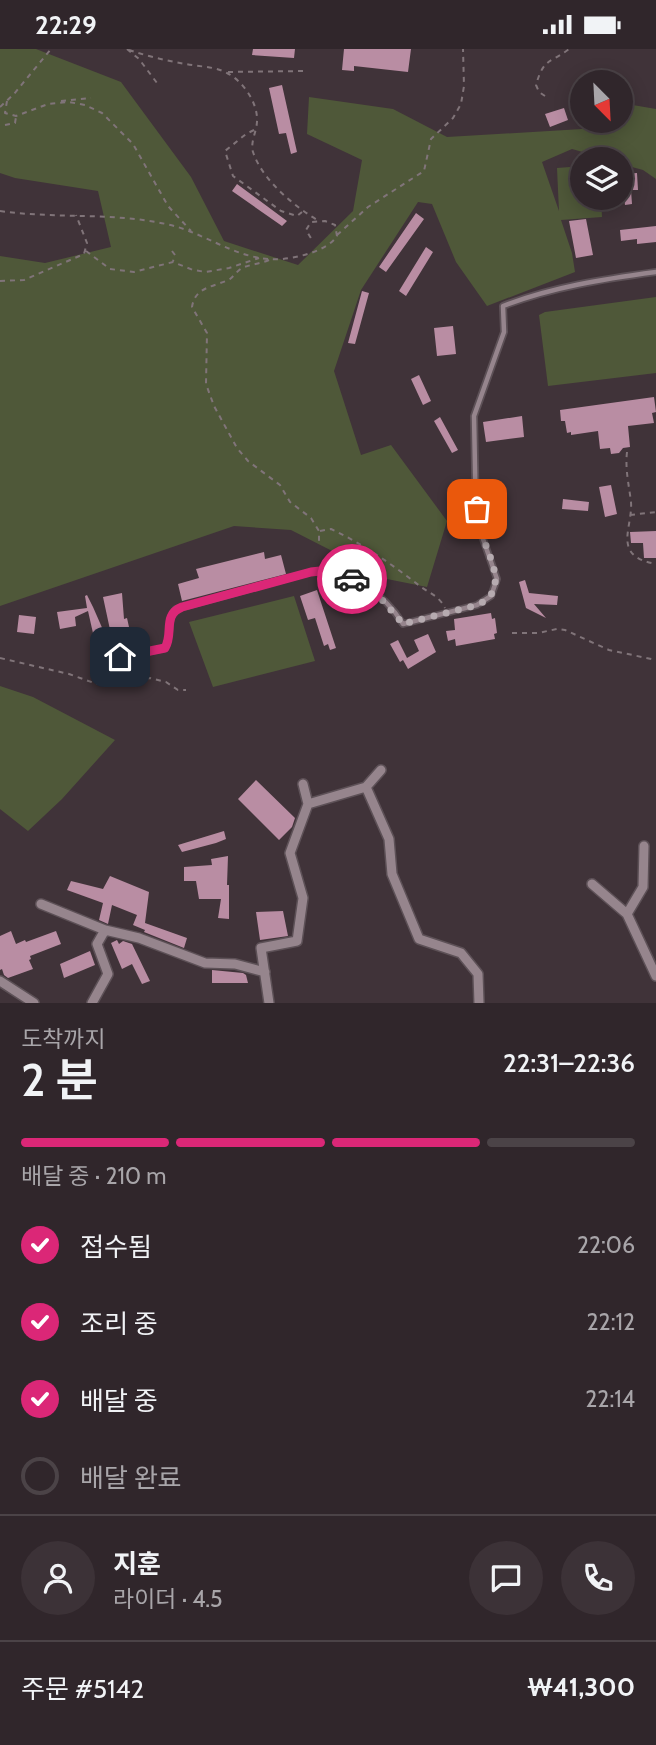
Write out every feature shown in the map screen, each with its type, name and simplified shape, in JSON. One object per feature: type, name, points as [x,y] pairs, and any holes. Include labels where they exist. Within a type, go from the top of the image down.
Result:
[{"type":"street","points":[[308,804],[366,787],[381,770]]},
{"type":"street","points":[[269,1003],[261,948],[297,941],[303,898],[290,853],[308,804],[303,784]]},
{"type":"street","points":[[366,787],[389,839],[392,874],[419,939],[461,953],[478,974],[479,1003]]},
{"type":"street","points":[[627,915],[643,887],[644,846]]},
{"type":"street","points":[[592,884],[627,915],[656,976]]},
{"type":"street","points":[[41,904],[105,930],[139,938],[205,963],[236,964],[265,972]]},
{"type":"street","points":[[92,1003],[108,974],[97,944],[105,930]]},
{"type":"street","points":[[0,981],[34,1003]]},
{"type":"lane","points":[[120,657],[165,648],[168,643],[170,619],[176,609],[311,572],[320,571],[357,580],[377,594],[403,624],[487,600],[494,593],[496,579],[477,519],[474,417],[504,332],[503,306],[573,285],[656,272]]},
{"type":"path","points":[[0,107],[51,49]]},
{"type":"path","points":[[0,211],[34,215],[99,215],[167,224],[221,246],[260,258],[294,257],[316,251],[333,242],[368,207],[424,171],[431,139],[453,118],[461,104],[464,86],[463,49]]},
{"type":"path","points":[[545,96],[539,92],[536,85],[544,65],[569,49]]},
{"type":"path","points":[[128,50],[176,63],[227,72],[306,71]]},
{"type":"path","points":[[128,50],[139,59],[157,83]]},
{"type":"path","points":[[227,72],[240,82],[253,104],[257,118],[252,146],[257,160],[275,185],[303,211],[320,222]]},
{"type":"path","points":[[0,115],[16,116],[69,99],[91,98]]},
{"type":"path","points":[[7,101],[4,111],[9,115]]},
{"type":"path","points":[[53,104],[69,102],[85,105],[102,113],[114,124],[144,160],[168,206],[192,232]]},
{"type":"path","points":[[5,125],[15,123],[16,116]]},
{"type":"path","points":[[256,130],[246,134],[225,151],[233,176],[281,211],[297,216],[303,211]]},
{"type":"path","points":[[0,281],[30,278],[78,258],[86,251],[87,243],[76,215]]},
{"type":"path","points":[[312,240],[306,230],[312,222],[325,221],[335,225],[337,236]]},
{"type":"path","points":[[86,251],[116,271],[145,271],[173,262],[193,271],[206,272],[260,258]]},
{"type":"path","points":[[172,251],[175,255],[173,262]]},
{"type":"path","points":[[270,259],[242,268],[230,279],[219,281],[195,297],[194,311],[207,333],[206,384],[211,401],[237,448],[248,461],[281,485],[286,497],[310,518],[319,531],[319,541]]},
{"type":"path","points":[[627,452],[631,506],[626,529],[627,543],[640,558],[656,564]]},
{"type":"path","points":[[629,515],[656,512]]},
{"type":"path","points":[[319,531],[331,529],[391,563],[423,589],[437,596],[445,608]]},
{"type":"path","points":[[512,633],[565,630],[609,650],[656,660]]},
{"type":"path","points":[[0,658],[60,671],[97,684],[150,678],[166,682],[178,690],[186,690]]},
{"type":"green space","points":[[0,49],[36,49],[121,82],[191,177],[224,241],[298,265],[353,211],[362,160],[307,134],[309,97],[393,109],[447,137],[570,130],[570,133],[634,133],[634,105],[656,109],[656,179],[643,170],[633,167],[633,147],[570,147],[570,150],[542,162],[559,211],[557,168],[570,167],[570,210],[602,210],[602,217],[561,220],[575,272],[487,306],[456,262],[432,204],[418,202],[361,290],[334,371],[361,455],[391,445],[447,521],[427,587],[387,579],[291,530],[234,526],[0,606],[0,256],[45,263],[111,247],[98,191],[15,178],[0,173]]},
{"type":"green space","points":[[656,297],[656,373],[548,386],[539,315]]},
{"type":"green space","points":[[294,596],[315,661],[213,687],[189,622]]},
{"type":"green space","points":[[0,686],[33,697],[115,740],[62,799],[28,831],[0,809]]},
{"type":"building","points":[[253,49],[295,49],[294,58],[252,55]]},
{"type":"building","points":[[344,49],[411,49],[408,72],[354,66],[354,71],[342,70]]},
{"type":"building","points":[[282,85],[297,152],[291,154],[286,133],[279,134],[269,88]]},
{"type":"building","points":[[564,108],[568,120],[550,127],[545,114]]},
{"type":"building","points":[[633,173],[637,173],[638,190],[633,190]]},
{"type":"building","points":[[237,184],[287,221],[282,226],[232,191]]},
{"type":"building","points":[[416,213],[424,219],[386,272],[379,267]]},
{"type":"building","points":[[586,219],[593,255],[576,258],[569,221]]},
{"type":"building","points":[[656,226],[656,242],[637,244],[637,239],[621,241],[620,230]]},
{"type":"building","points":[[426,247],[433,252],[406,296],[399,291]]},
{"type":"building","points":[[362,291],[369,293],[355,344],[348,343]]},
{"type":"building","points":[[453,326],[456,354],[437,356],[434,328]]},
{"type":"building","points":[[419,375],[431,401],[423,405],[411,379]]},
{"type":"building","points":[[654,397],[654,423],[628,426],[630,447],[623,448],[619,453],[611,454],[610,448],[600,449],[598,431],[571,435],[571,432],[567,433],[565,421],[561,421],[560,410]]},
{"type":"building","points":[[522,416],[524,437],[486,442],[483,422]]},
{"type":"building","points":[[440,417],[458,450],[452,453],[434,421]]},
{"type":"building","points":[[611,485],[617,514],[605,517],[599,487]]},
{"type":"building","points":[[563,499],[589,502],[588,511],[562,509]]},
{"type":"building","points":[[656,531],[656,558],[644,558],[643,543],[631,543],[630,532]]},
{"type":"building","points":[[264,552],[265,559],[281,555],[286,574],[182,601],[178,584],[199,578],[196,569]]},
{"type":"building","points":[[525,580],[529,593],[558,596],[557,605],[534,604],[546,618],[526,608],[519,582]]},
{"type":"building","points":[[317,590],[336,648],[330,650],[328,644],[324,646],[315,618],[308,620],[300,596]]},
{"type":"building","points":[[122,593],[124,619],[127,618],[129,627],[125,627],[129,650],[115,653],[103,597]]},
{"type":"building","points":[[87,595],[107,639],[95,642],[88,611],[75,617],[76,626],[60,629],[57,612],[87,608]]},
{"type":"building","points":[[491,613],[492,619],[495,618],[495,639],[456,646],[455,639],[448,641],[446,631],[455,630],[454,619]]},
{"type":"building","points":[[19,615],[36,617],[34,634],[17,632]]},
{"type":"building","points":[[428,634],[436,652],[408,669],[403,660],[400,662],[390,644],[398,640],[407,658],[419,651],[414,640]]},
{"type":"building","points":[[256,780],[295,818],[292,827],[279,840],[238,799]]},
{"type":"building","points":[[224,831],[226,839],[216,843],[182,852],[178,845]]},
{"type":"building","points":[[228,856],[229,919],[218,918],[221,899],[199,899],[196,881],[184,881],[184,867],[212,865],[211,859]]},
{"type":"building","points":[[110,876],[149,892],[145,923],[187,938],[184,948],[144,932],[145,930],[133,925],[137,915],[112,905],[108,924],[99,920],[103,903],[67,890],[71,881],[103,889]]},
{"type":"building","points":[[283,911],[288,936],[260,940],[256,912]]},
{"type":"building","points":[[11,931],[16,944],[56,931],[61,944],[30,956],[33,969],[8,978],[2,969],[0,970],[0,936]]},
{"type":"building","points":[[117,940],[119,944],[123,941],[132,944],[150,981],[142,984],[132,964],[122,969],[111,943]]},
{"type":"building","points":[[90,951],[95,965],[64,978],[60,964]]},
{"type":"building","points":[[212,970],[243,973],[248,983],[212,983]]},
{"type":"way so far","points":[[352,579],[377,594],[403,624],[487,600],[494,593],[496,579],[478,526],[477,509]]},
{"type":"route","points":[[120,657],[165,648],[172,613],[176,609],[311,572],[332,573],[352,579]]}]
